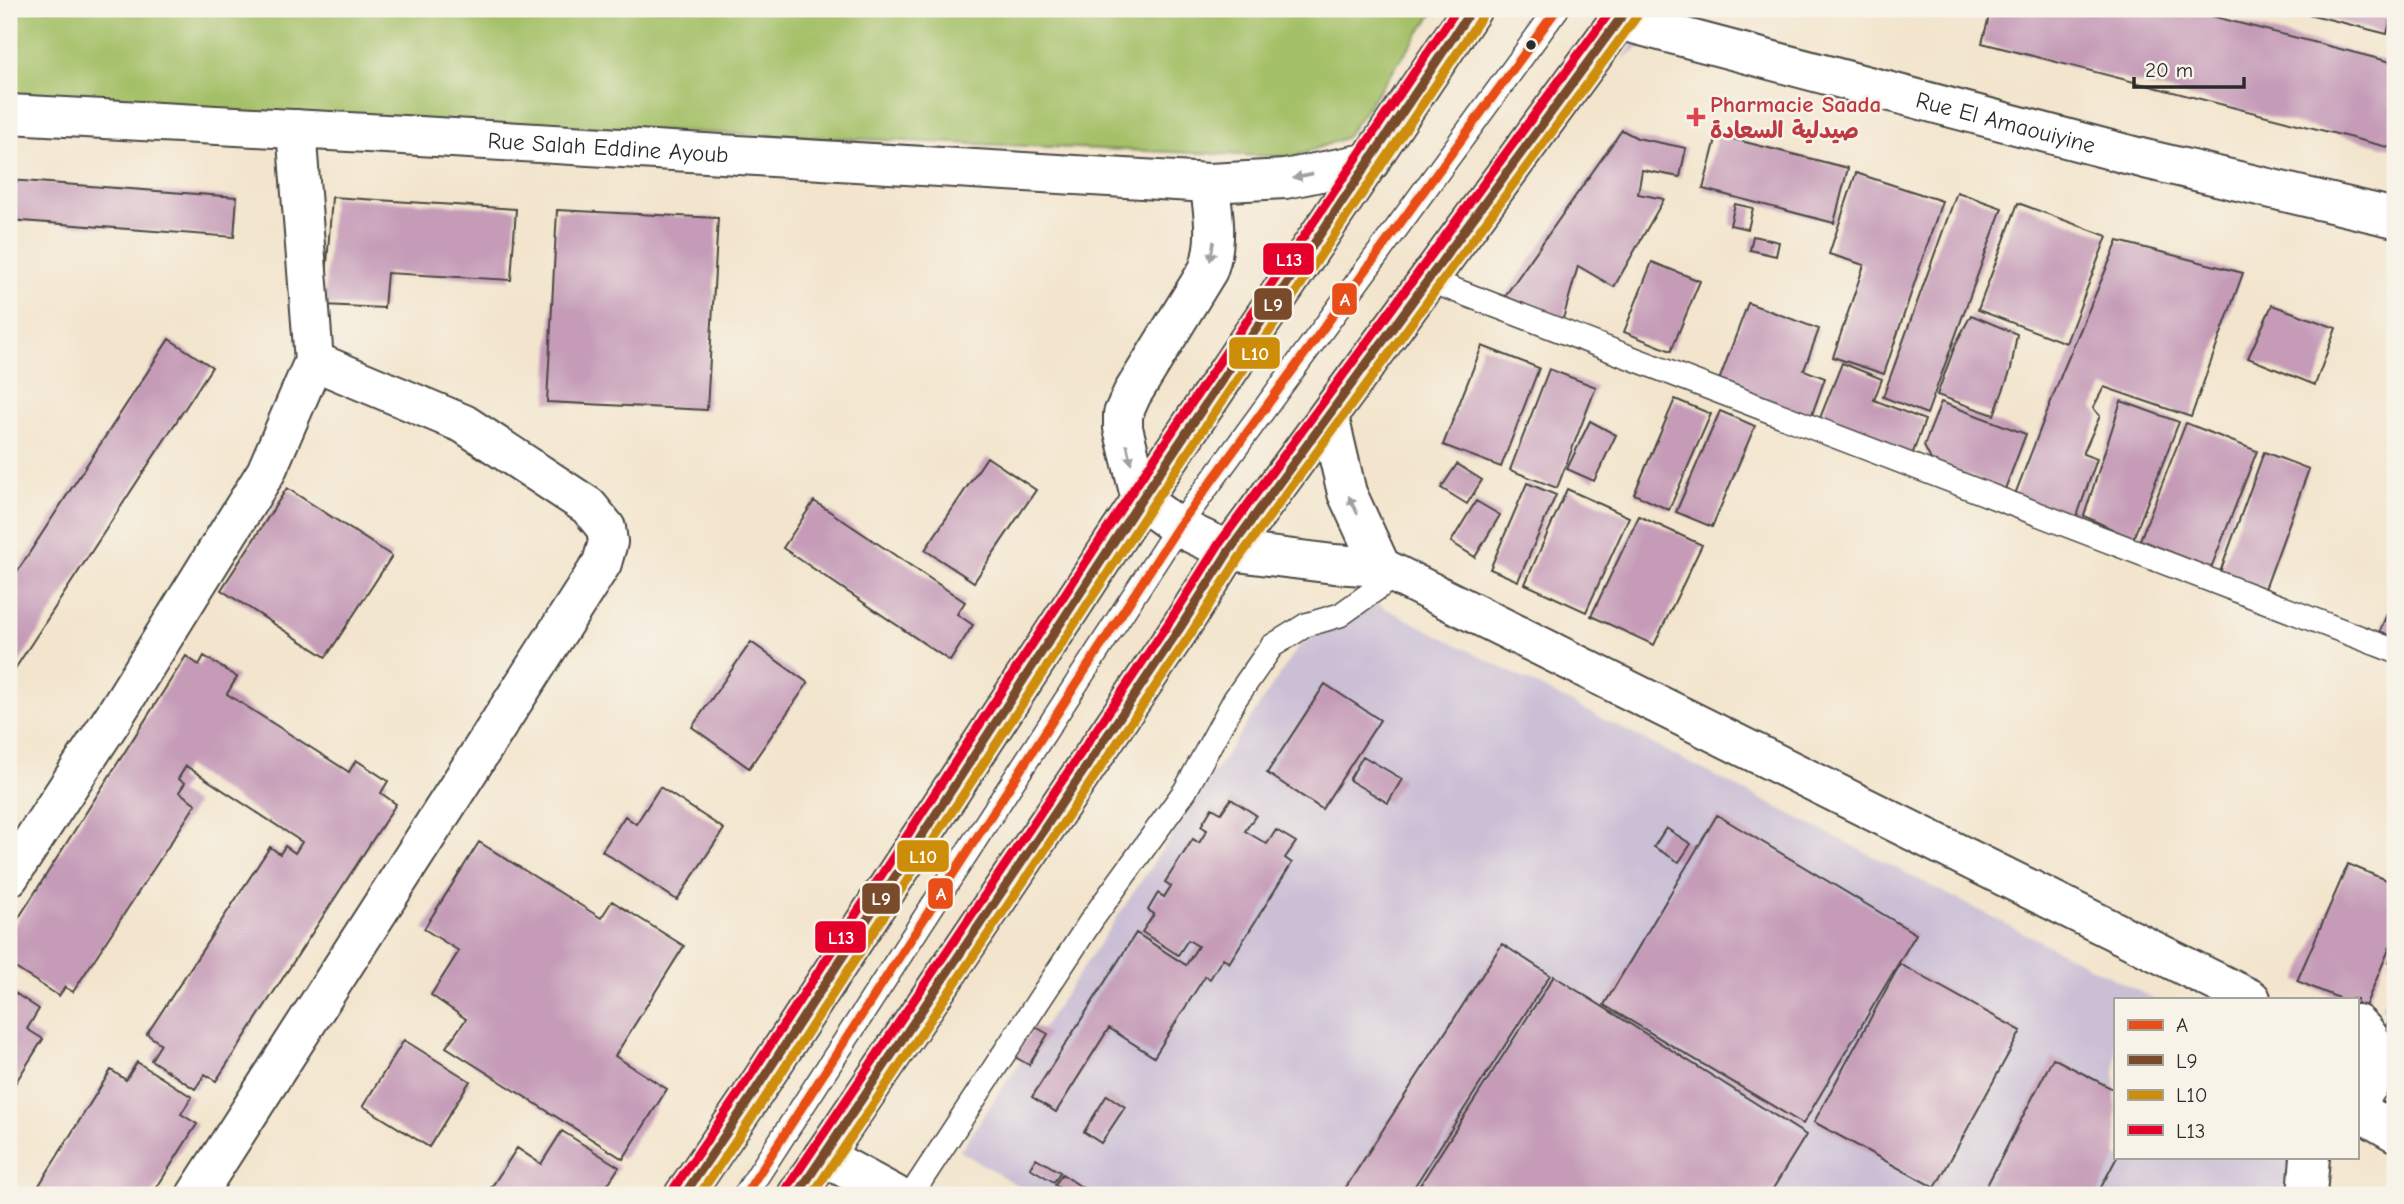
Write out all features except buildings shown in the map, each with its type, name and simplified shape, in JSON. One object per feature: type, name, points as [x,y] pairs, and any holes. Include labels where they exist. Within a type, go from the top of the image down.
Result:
[{"type":"street","points":[[684,1195],[749,1100],[1141,500],[1472,9]]},
{"type":"street","points":[[797,1195],[1229,551],[1426,279],[1623,15]]},
{"type":"street","name":"Rue El Amaouiyine","points":[[1623,15],[2145,159],[2395,218]]},
{"type":"street","name":"Rue Salah Eddine Ayoub","points":[[9,114],[1209,183],[1285,179],[1370,162]]},
{"type":"street","points":[[9,877],[113,718],[266,472],[314,360],[296,129]]},
{"type":"street","points":[[1209,183],[1215,233],[1208,270],[1132,394],[1123,414],[1123,428],[1141,500],[1178,527],[1229,551],[1389,571],[2249,998]]},
{"type":"street","points":[[196,1195],[602,563],[608,542],[606,527],[588,506],[464,424],[314,360]]},
{"type":"street","points":[[1329,416],[1347,493],[1389,571]]},
{"type":"street","points":[[2358,1096],[2371,1082],[2377,1065],[2376,1043]]},
{"type":"street","points":[[2358,1111],[2395,1132]]},
{"type":"street","points":[[823,1156],[895,1195]]},
{"type":"street","points":[[2307,1195],[2310,1158]]},
{"type":"lane","points":[[745,1195],[1178,527],[1557,9]]},
{"type":"lane","points":[[1426,279],[2395,651]]},
{"type":"lane","points":[[911,1195],[1093,918],[1185,791],[1235,699],[1272,646],[1306,625],[1340,615],[1389,571]]},
{"type":"shaded area","points":[[1661,9],[1700,9],[1622,59]]},
{"type":"shaded area","points":[[1371,601],[2152,998],[2114,998],[2114,1158],[2293,1158],[2290,1195],[1033,1195],[960,1151],[1299,646]]},
{"type":"shaded area","points":[[2395,974],[2395,1016],[2381,1008]]},
{"type":"green space","points":[[9,9],[1436,9],[1345,138],[1293,157],[9,104]]},
{"type":"transit line","name":"L13","points":[[674,1188],[739,1093],[1131,493],[1457,9]]},
{"type":"transit line","name":"L9","points":[[684,1195],[749,1100],[1141,500],[1472,9]]},
{"type":"transit line","name":"A","points":[[745,1195],[1178,527],[1557,9]]},
{"type":"transit line","name":"L13","points":[[787,1188],[1170,621],[1219,544],[1612,9]]},
{"type":"transit line","name":"L9","points":[[797,1195],[1180,628],[1229,551],[1627,9]]},
{"type":"transit line","name":"L10","points":[[699,1195],[1151,507],[1482,16]]},
{"type":"transit line","name":"L10","points":[[812,1195],[1190,635],[1239,558],[1637,16]]},
{"type":"place","name":"Pharmacie Saada صيدلية السعادة","points":[[1696,117]]}]
